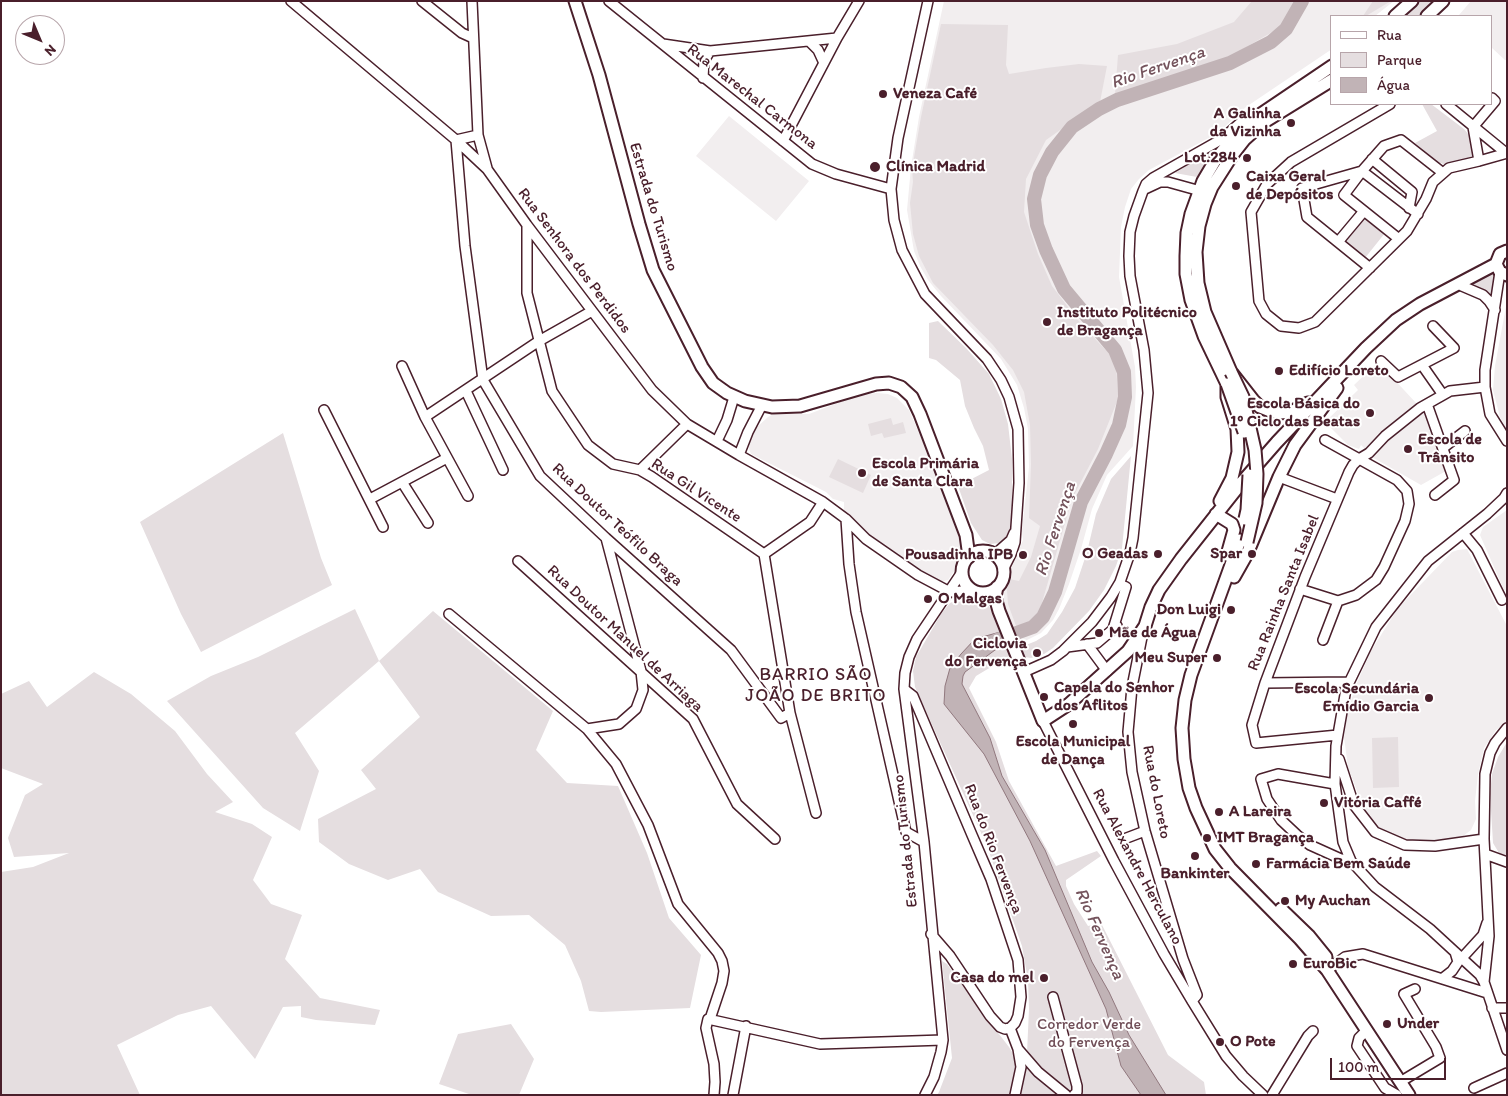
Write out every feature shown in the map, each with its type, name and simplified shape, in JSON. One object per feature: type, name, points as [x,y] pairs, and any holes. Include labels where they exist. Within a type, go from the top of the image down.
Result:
[{"type":"main road","name":"Estrada do Turismo","points":[[575,1],[599,75],[653,270],[702,367],[713,383],[734,397],[772,406],[800,406],[876,384],[889,383],[901,387],[912,397],[920,414],[966,535],[969,557]]},
{"type":"main road","points":[[1396,15],[1412,1]]},
{"type":"main road","points":[[1428,15],[1443,1]]},
{"type":"main road","points":[[1330,67],[1258,116],[1243,128],[1223,150],[1206,176],[1199,191],[1187,233],[1186,274],[1189,292],[1198,321],[1227,384],[1243,426],[1250,473],[1244,541],[1224,586],[1191,675],[1185,700],[1182,728],[1184,759],[1189,788],[1215,849],[1230,868],[1330,968],[1367,1030],[1403,1080]]},
{"type":"main road","points":[[1330,81],[1264,122],[1225,164],[1205,204],[1197,238],[1198,283],[1205,312],[1242,397],[1255,450],[1257,474],[1256,503],[1234,576],[1197,677],[1191,702],[1188,730],[1196,786],[1212,830],[1238,868],[1309,936],[1403,1080],[1407,1094]]},
{"type":"main road","points":[[1502,272],[1500,254],[1507,251]]},
{"type":"main road","points":[[1216,514],[1245,486],[1348,373],[1398,324],[1422,308],[1492,270],[1502,272]]},
{"type":"main road","points":[[1216,514],[1277,442],[1366,348],[1396,320],[1420,304],[1502,272]]},
{"type":"main road","points":[[1231,372],[1260,407],[1280,413],[1300,409],[1332,386]]},
{"type":"main road","points":[[1234,576],[1247,554],[1279,477],[1295,445],[1348,373]]},
{"type":"main road","points":[[1216,514],[1217,507],[1232,478],[1238,452],[1237,430],[1227,397],[1227,384]]},
{"type":"main road","points":[[1216,514],[1232,524],[1234,530],[1221,571],[1224,586]]},
{"type":"main road","name":"Rua do Loreto","points":[[1145,626],[1159,590],[1216,514]]},
{"type":"main road","name":"Estrada do Turismo","points":[[966,535],[976,546],[989,553]]},
{"type":"main road","points":[[978,552],[989,553],[999,559],[1003,576],[997,587],[992,591],[976,591],[967,586],[963,579],[962,572],[965,561],[978,552]]},
{"type":"main road","name":"Rua Alexandre Herculano","points":[[997,587],[995,597],[999,611],[1043,721]]},
{"type":"main road","name":"Rua Alexandre Herculano","points":[[976,591],[986,594],[992,599],[999,611]]},
{"type":"main road","points":[[1043,721],[1069,704],[1107,671],[1128,651],[1145,626]]},
{"type":"street","name":"Rua Senhora dos Perdidos","points":[[291,1],[456,140],[487,169],[652,390],[687,424],[823,502],[846,519],[866,539],[918,576],[950,592]]},
{"type":"street","points":[[422,1],[462,33],[473,38]]},
{"type":"street","points":[[472,1],[478,135],[487,169]]},
{"type":"street","name":"Rua Marechal Carmona","points":[[609,1],[812,164],[836,174],[890,189]]},
{"type":"street","points":[[783,141],[837,38],[859,1]]},
{"type":"street","points":[[928,1],[898,138],[890,189],[894,220],[902,250],[924,294],[987,359],[1001,380],[1009,397],[1018,429],[1019,483],[1013,548],[1003,570]]},
{"type":"street","points":[[660,43],[710,51],[837,38]]},
{"type":"street","points":[[809,41],[818,50],[824,63]]},
{"type":"street","points":[[703,78],[704,61],[710,51]]},
{"type":"street","points":[[1388,105],[1290,162],[1267,184],[1251,212],[1259,302],[1266,314],[1281,326],[1299,328],[1314,322],[1407,231],[1426,199],[1432,182],[1449,168],[1507,153]]},
{"type":"street","points":[[1447,105],[1507,153]]},
{"type":"street","points":[[1480,161],[1474,127],[1492,105]]},
{"type":"street","points":[[1024,672],[1051,660],[1092,622],[1119,584],[1134,538],[1148,393],[1144,350],[1130,276],[1130,232],[1143,191],[1146,184],[1153,178],[1222,139],[1240,123],[1258,116]]},
{"type":"street","points":[[456,140],[478,135]]},
{"type":"street","name":"Rua Doutor Teófilo Braga","points":[[456,140],[465,246],[483,380],[540,476],[731,650],[781,718],[790,713]]},
{"type":"street","points":[[1399,239],[1344,195],[1384,146],[1401,140],[1443,173]]},
{"type":"street","points":[[1372,159],[1412,192],[1409,208]]},
{"type":"street","points":[[1362,171],[1302,188],[1307,217],[1370,268]]},
{"type":"street","points":[[1362,171],[1418,214]]},
{"type":"street","points":[[1143,191],[1160,182],[1168,182],[1203,192],[1208,191],[1212,187]]},
{"type":"street","points":[[1186,187],[1194,204]]},
{"type":"street","points":[[1338,242],[1364,211]]},
{"type":"street","name":"Rua Gil Vicente","points":[[527,225],[527,293],[552,390],[588,445],[613,464],[640,470],[652,476],[764,554]]},
{"type":"street","points":[[1502,272],[1485,370],[1485,388],[1490,414],[1507,441]]},
{"type":"street","points":[[1462,286],[1483,295],[1495,310]]},
{"type":"street","points":[[426,417],[539,341],[592,311]]},
{"type":"street","points":[[1381,361],[1398,377],[1454,348],[1433,326]]},
{"type":"street","points":[[1422,365],[1443,395]]},
{"type":"street","points":[[402,366],[426,417],[468,496]]},
{"type":"street","name":"Rua Rainha Santa Isabel","points":[[1338,735],[1256,742],[1252,725],[1264,683],[1337,499],[1353,465],[1420,408],[1450,391],[1485,388]]},
{"type":"street","points":[[466,391],[503,470]]},
{"type":"street","points":[[717,441],[728,420],[734,397]]},
{"type":"street","points":[[1427,404],[1454,480],[1435,495]]},
{"type":"street","points":[[739,455],[762,405]]},
{"type":"street","points":[[324,410],[383,527]]},
{"type":"street","points":[[640,470],[687,424]]},
{"type":"street","points":[[1443,448],[1465,431]]},
{"type":"street","points":[[1300,589],[1338,601],[1356,595],[1376,580],[1384,567],[1404,521],[1408,504],[1407,491],[1396,480],[1325,440]]},
{"type":"street","points":[[370,500],[447,458]]},
{"type":"street","points":[[1279,477],[1337,499]]},
{"type":"street","points":[[402,482],[428,524]]},
{"type":"street","points":[[1507,493],[1487,514],[1428,561],[1376,627],[1346,689],[1336,746],[1335,784],[1343,842],[1351,861],[1375,887],[1430,929],[1482,979],[1507,1050]]},
{"type":"street","points":[[816,813],[790,713],[764,554],[810,522],[823,502]]},
{"type":"street","points":[[1487,514],[1507,503]]},
{"type":"street","points":[[846,519],[849,564],[856,612],[906,832],[924,842]]},
{"type":"street","points":[[989,553],[1011,540],[1016,531]]},
{"type":"street","points":[[1464,532],[1476,550],[1502,600]]},
{"type":"street","points":[[588,729],[618,724],[636,709],[643,690],[641,671],[606,538]]},
{"type":"street","name":"Rua Doutor Manuel de Arriaga","points":[[518,561],[694,719],[737,804],[775,838]]},
{"type":"street","name":"Estrada do Turismo","points":[[925,1095],[934,1077],[941,1052],[942,1040],[924,842],[904,688],[909,657],[917,639],[962,572]]},
{"type":"street","points":[[1067,647],[1097,643],[1115,627],[1126,587],[1119,584]]},
{"type":"street","points":[[950,592],[976,591]]},
{"type":"street","points":[[1323,640],[1338,601]]},
{"type":"street","points":[[449,614],[588,729],[616,764],[648,825],[678,904],[718,953],[722,961],[724,971],[722,983],[706,1028],[714,1064],[714,1095]]},
{"type":"street","name":"Rua do Loreto","points":[[1145,626],[1132,687],[1128,732],[1132,772],[1146,831],[1184,959],[1197,995],[1192,1002]]},
{"type":"street","points":[[1087,644],[1107,671]]},
{"type":"street","points":[[1264,683],[1349,682]]},
{"type":"street","name":"Rua do Rio Fervença","points":[[904,688],[913,696],[991,879],[1018,960],[1021,997],[1018,1016],[1010,1028]]},
{"type":"street","name":"Rua Alexandre Herculano","points":[[1043,721],[1114,862],[1192,1002],[1226,1056],[1263,1095]]},
{"type":"street","points":[[1482,979],[1489,936],[1484,839],[1485,774],[1490,752],[1507,728]]},
{"type":"street","points":[[1336,746],[1354,806],[1375,832],[1405,845],[1435,846],[1484,839]]},
{"type":"street","points":[[1335,784],[1278,774],[1261,779],[1267,799],[1281,820],[1297,835],[1310,845],[1341,859],[1351,861]]},
{"type":"street","points":[[1124,839],[1146,831]]},
{"type":"street","points":[[1485,854],[1507,862]]},
{"type":"street","points":[[1443,978],[1452,971],[1458,962],[1459,955],[1483,935],[1488,921]]},
{"type":"street","points":[[932,934],[950,956],[990,1016],[1000,1027],[1004,1029],[1010,1028],[1018,1049],[1021,1067],[1015,1095]]},
{"type":"street","points":[[1330,968],[1345,957],[1363,954],[1487,993]]},
{"type":"street","points":[[1403,1080],[1440,1058],[1436,1047],[1404,994],[1415,989]]},
{"type":"street","points":[[1053,997],[1077,1086],[1077,1092],[1074,1095]]},
{"type":"street","points":[[1492,1008],[1507,1008]]},
{"type":"street","points":[[710,1019],[820,1044],[942,1040]]},
{"type":"street","points":[[733,1095],[746,1026]]},
{"type":"street","points":[[1367,1030],[1359,1038],[1357,1046],[1385,1088],[1407,1094]]},
{"type":"street","points":[[1272,1095],[1312,1031]]},
{"type":"street","points":[[1018,1049],[1038,1072],[1066,1095]]},
{"type":"street","points":[[1474,1088],[1507,1073]]},
{"type":"shaded area","name":"Instituto Politécnico de Bragança","points":[[944,1],[1394,1],[1376,15],[1330,15],[1330,50],[1246,107],[1218,133],[1149,170],[1131,189],[1121,227],[1119,277],[1135,367],[1136,387],[1133,446],[1107,475],[1092,509],[1069,584],[1053,620],[1041,633],[1019,644],[1004,604],[1004,590],[1023,540],[1022,531],[1029,467],[1028,429],[1017,385],[1001,359],[928,280],[914,251],[907,210],[911,167],[919,117]]},
{"type":"shaded area","points":[[1471,1],[1507,1],[1507,60],[1493,49],[1493,15],[1459,15]]},
{"type":"shaded area","points":[[729,116],[809,181],[776,221],[696,156]]},
{"type":"shaded area","points":[[1507,301],[1507,430],[1500,417],[1493,390],[1495,366]]},
{"type":"shaded area","name":"Escola Básica do 1º Ciclo das Beatas","points":[[1378,362],[1417,404],[1366,450],[1361,445],[1359,449],[1348,445],[1325,422],[1358,390],[1354,385]]},
{"type":"shaded area","name":"Escola Primária de Santa Clara","points":[[888,394],[897,398],[909,410],[962,532],[963,547],[955,570],[948,580],[939,582],[877,541],[844,511],[844,502],[833,499],[826,492],[751,454],[749,449],[755,429],[774,414],[809,414],[859,395]]},
{"type":"shaded area","name":"Escola de Trânsito","points":[[1424,410],[1446,471],[1421,485],[1372,457],[1385,441]]},
{"type":"shaded area","points":[[1507,510],[1507,591],[1504,590],[1480,535],[1483,527]]},
{"type":"shaded area","name":"Escola Secundária Emídio Garcia","points":[[1467,549],[1507,626],[1507,721],[1496,730],[1484,748],[1478,774],[1475,801],[1476,819],[1471,830],[1463,836],[1445,840],[1413,841],[1390,834],[1376,825],[1365,813],[1348,767],[1344,737],[1348,711],[1356,685],[1371,651],[1398,608],[1452,552]]},
{"type":"green space","points":[[1252,1],[1297,1],[1285,22],[1279,28],[1224,60],[1115,94],[1118,55],[1177,44],[1234,22]]},
{"type":"green space","points":[[1373,1],[1391,1],[1368,15],[1364,15]]},
{"type":"green space","points":[[1418,1],[1437,1],[1421,15],[1402,15]]},
{"type":"green space","points":[[941,24],[1008,25],[1006,65],[1009,74],[1079,64],[1107,66],[1100,102],[1046,140],[1026,179],[1024,212],[1038,254],[1052,286],[1081,324],[1116,361],[1118,399],[1098,449],[1072,499],[1039,613],[1030,622],[1016,626],[1008,604],[1007,590],[1009,579],[1019,581],[1031,557],[1040,526],[1029,518],[1030,425],[1024,392],[1013,370],[993,345],[933,283],[919,256],[913,234],[910,203],[913,182],[912,169]]},
{"type":"green space","points":[[1423,105],[1432,105],[1464,129],[1469,135],[1474,160],[1447,165],[1437,162],[1415,143],[1437,131]]},
{"type":"green space","points":[[1211,151],[1213,152],[1197,177],[1175,173]]},
{"type":"green space","points":[[1365,216],[1385,233],[1365,258],[1344,241]]},
{"type":"green space","points":[[1493,274],[1496,276],[1491,298],[1472,286],[1472,284]]},
{"type":"green space","points":[[938,321],[989,374],[1001,399],[1008,424],[1012,459],[1012,523],[1009,534],[1000,543],[990,544],[982,540],[971,523],[958,486],[989,470],[983,446],[965,406],[960,380],[936,360],[929,358],[929,323]]},
{"type":"green space","points":[[891,418],[893,425],[903,422],[906,433],[884,438],[882,433],[871,436],[868,424]]},
{"type":"green space","points":[[283,433],[321,558],[332,585],[201,652],[181,614],[140,522]]},
{"type":"green space","points":[[1131,456],[1122,548],[1116,566],[1104,590],[1089,611],[1053,648],[1044,654],[1031,658],[1025,657],[1021,647],[1047,634],[1075,588],[1087,552],[1096,514],[1111,479]]},
{"type":"green space","points":[[838,459],[871,475],[863,493],[829,477]]},
{"type":"green space","name":"Corredor Verde do Fervença","points":[[965,597],[976,598],[985,602],[991,609],[1011,655],[976,676],[969,688],[996,742],[1009,781],[1056,866],[1097,851],[1101,856],[1066,880],[1066,886],[1074,904],[1088,926],[1101,923],[1168,1055],[1204,1082],[1206,1095],[937,1095],[952,1058],[942,961],[947,964],[1009,1047],[1026,1075],[1029,1009],[1028,980],[1022,946],[987,846],[915,687],[913,671],[916,657],[941,614],[950,603]]},
{"type":"green space","points":[[355,609],[379,661],[295,733],[319,771],[300,831],[263,808],[167,701],[211,676],[258,657]]},
{"type":"green space","points":[[433,611],[553,711],[536,750],[567,783],[618,786],[647,853],[669,918],[701,955],[690,1008],[589,1011],[581,981],[565,945],[529,915],[491,916],[438,892],[420,869],[388,880],[349,864],[319,842],[318,819],[376,789],[361,770],[420,717],[379,661]]},
{"type":"green space","points":[[94,672],[131,694],[175,731],[207,774],[233,802],[215,812],[252,824],[272,837],[253,880],[271,904],[302,915],[285,959],[320,998],[380,1010],[375,1025],[316,1020],[301,1017],[301,1006],[283,1007],[255,1059],[211,1006],[178,1015],[117,1045],[140,1095],[1,1095],[1,872],[33,867],[69,853],[14,857],[8,838],[25,795],[43,784],[1,768],[1,694],[29,681],[47,707]]},
{"type":"green space","points":[[1398,737],[1399,787],[1373,788],[1372,738]]},
{"type":"green space","points":[[1507,742],[1507,859],[1499,853],[1493,843],[1490,794],[1492,774],[1498,757]]},
{"type":"green space","points":[[511,1024],[534,1059],[519,1095],[472,1095],[439,1084],[458,1034]]},
{"type":"water","points":[[1000,632],[1006,642],[965,672],[962,684],[990,738],[1002,776],[1045,850],[1092,962],[1109,992],[1129,1035],[1166,1095],[1141,1095],[1121,1066],[1106,1009],[1030,841],[984,754],[944,704],[945,686],[950,668],[975,639]]},
{"type":"waterway","name":"Rio Fervença","points":[[997,640],[1033,627],[1043,617],[1055,592],[1081,502],[1119,425],[1125,397],[1124,372],[1115,350],[1064,289],[1046,250],[1037,225],[1034,199],[1040,175],[1052,152],[1072,127],[1099,109],[1117,100],[1230,63],[1271,42],[1286,29],[1302,1]]},
{"type":"place","name":"Veneza Café","points":[[883,94]]},
{"type":"place","name":"A Galinha da Vizinha","points":[[1291,123]]},
{"type":"place","name":"Lot.284","points":[[1247,158]]},
{"type":"place","name":"Clínica Madrid","points":[[875,167]]},
{"type":"place","name":"Caixa Geral de Depósitos","points":[[1236,186]]},
{"type":"place","name":"Instituto Politécnico de Bragança","points":[[1047,322]]},
{"type":"place","name":"Edifício Loreto","points":[[1279,371]]},
{"type":"place","name":"Escola Básica do 1º Ciclo das Beatas","points":[[1370,413]]},
{"type":"place","name":"Escola de Trânsito","points":[[1408,449]]},
{"type":"place","name":"Escola Primária de Santa Clara","points":[[862,473]]},
{"type":"place","name":"O Geadas","points":[[1158,554]]},
{"type":"place","name":"Spar","points":[[1252,554]]},
{"type":"place","name":"Pousadinha IPB","points":[[1023,555]]},
{"type":"place","name":"O Malgas","points":[[928,599]]},
{"type":"place","name":"Don Luigi","points":[[1231,610]]},
{"type":"place","name":"Mãe de Água","points":[[1099,633]]},
{"type":"place","name":"Ciclovia do Fervença","points":[[1037,653]]},
{"type":"place","name":"Meu Super","points":[[1217,658]]},
{"type":"place","name":"Capela do Senhor dos Aflitos","points":[[1044,697]]},
{"type":"place","name":"Escola Secundária Emídio Garcia","points":[[1429,698]]},
{"type":"place","name":"Escola Municipal de Dança","points":[[1073,724]]},
{"type":"place","name":"Vitória Caffé","points":[[1324,803]]},
{"type":"place","name":"A Lareira","points":[[1219,812]]},
{"type":"place","name":"IMT Bragança","points":[[1207,838]]},
{"type":"place","name":"Bankinter","points":[[1195,856]]},
{"type":"place","name":"Farmácia Bem Saúde","points":[[1256,864]]},
{"type":"place","name":"My Auchan","points":[[1285,901]]},
{"type":"place","name":"EuroBic","points":[[1293,964]]},
{"type":"place","name":"Casa do mel","points":[[1044,978]]},
{"type":"place","name":"Under","points":[[1387,1024]]},
{"type":"place","name":"O Pote","points":[[1220,1042]]},
{"type":"district","name":"BARRIO SÃO JOÃO DE BRITO","points":[[816,685]]}]
